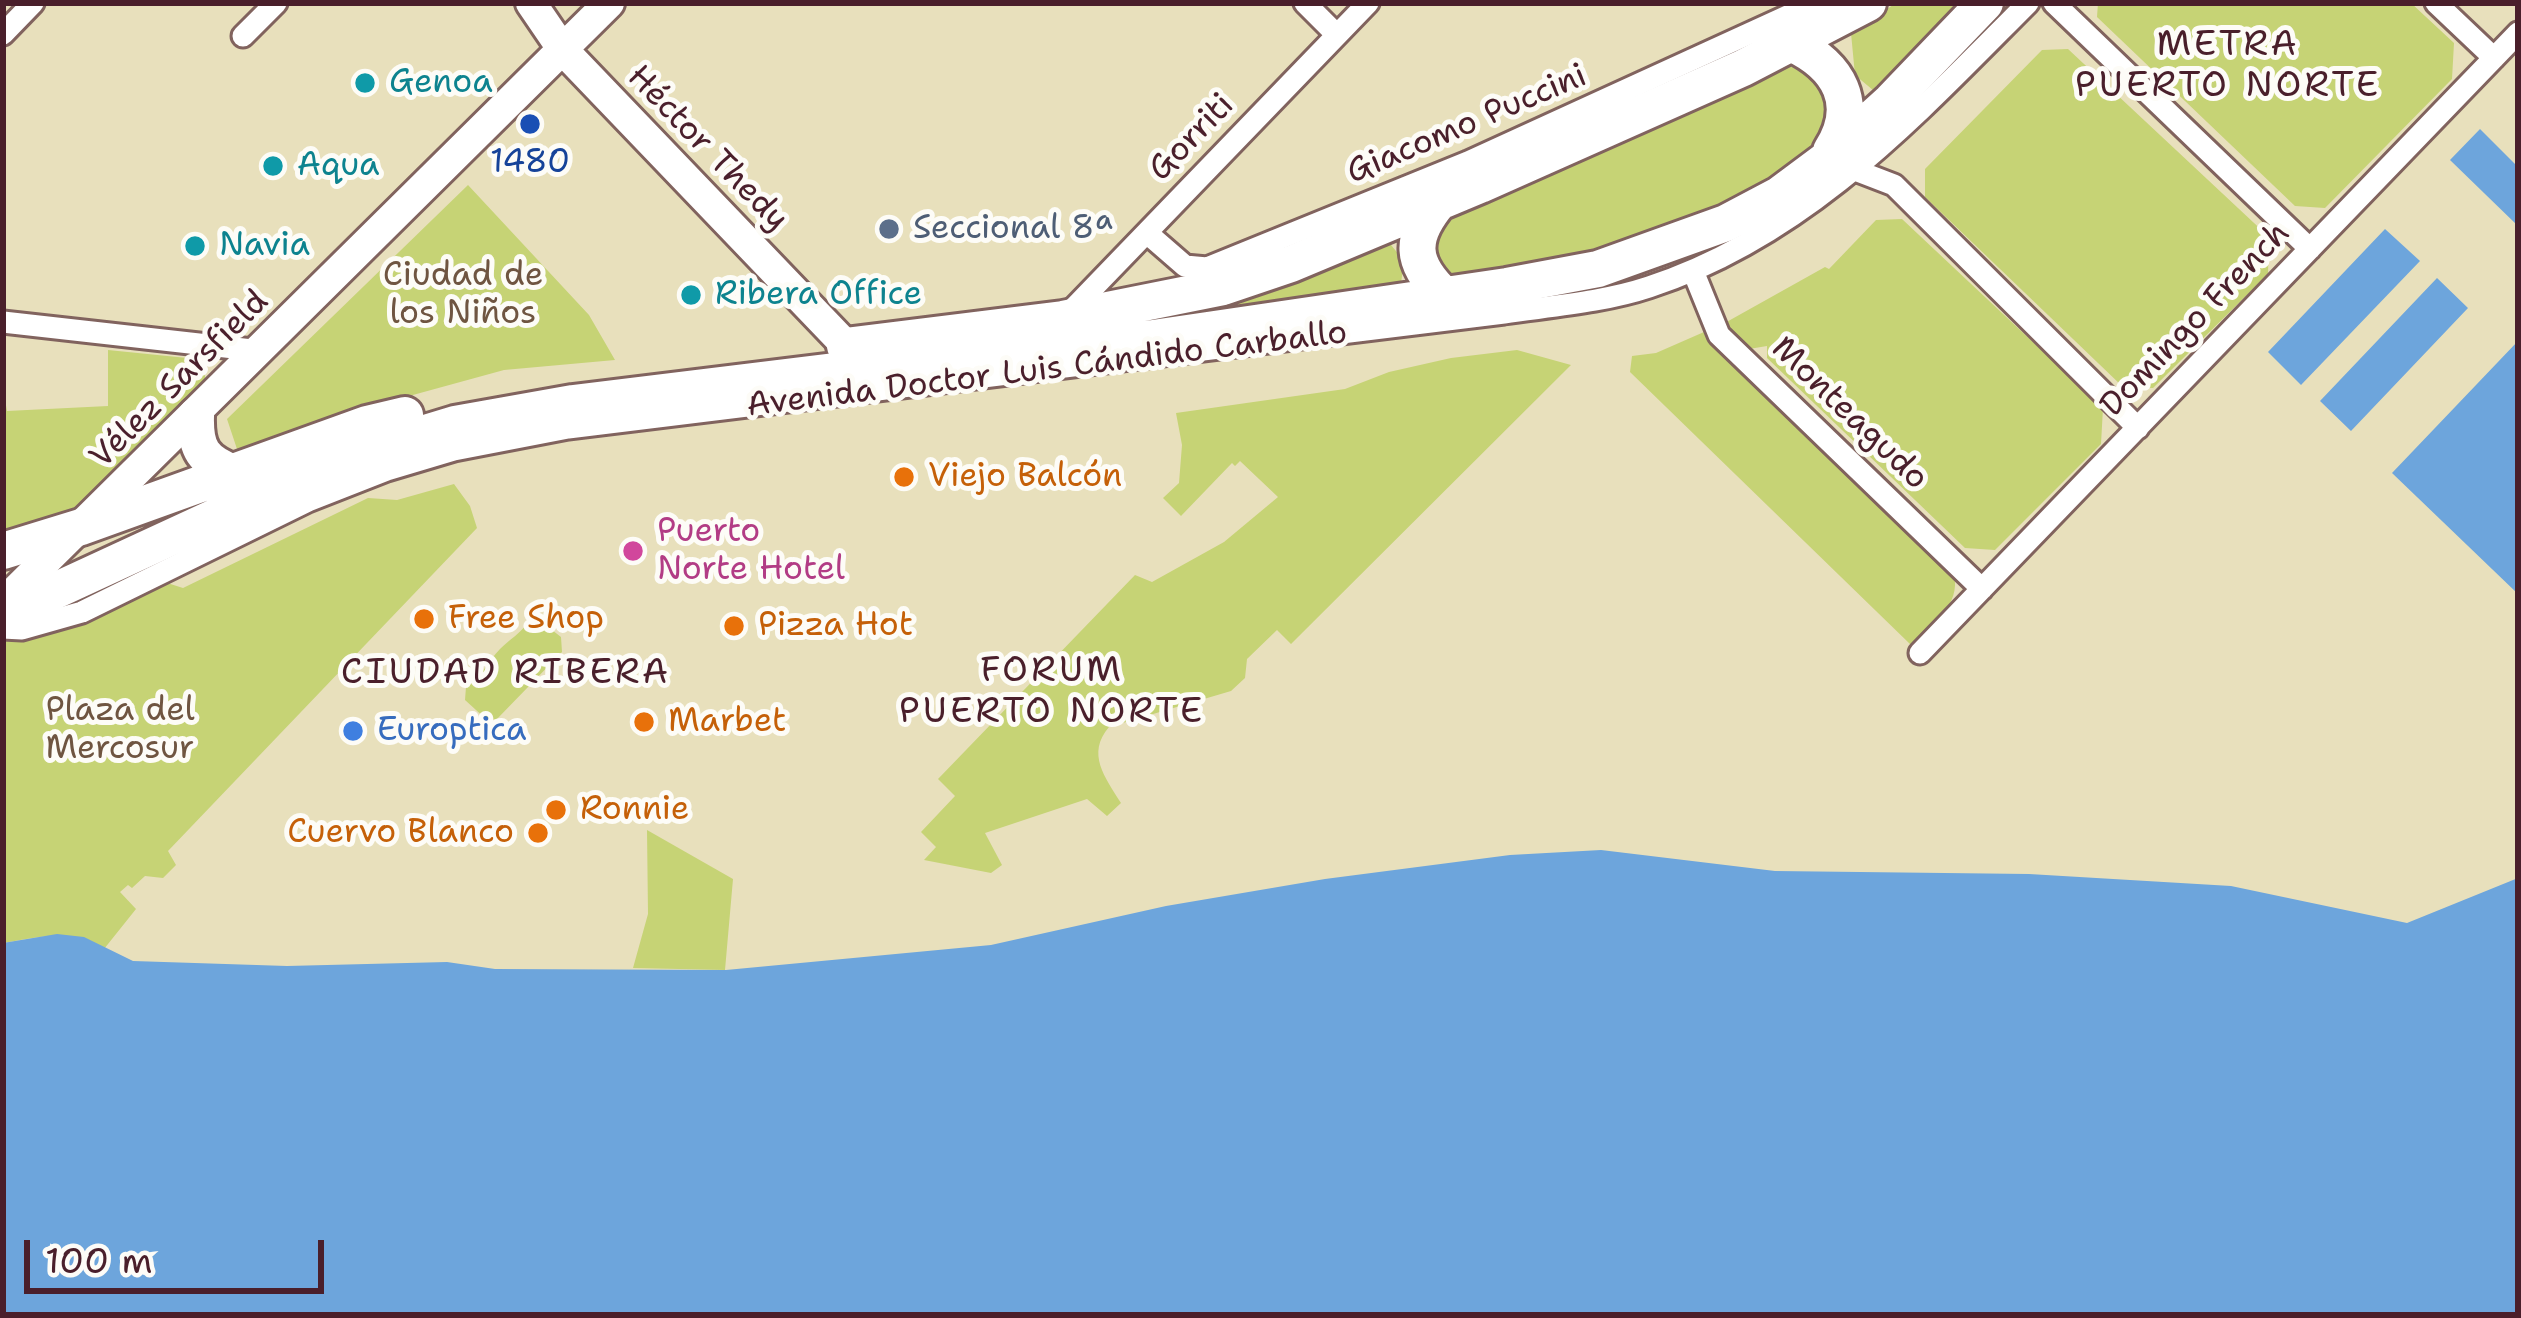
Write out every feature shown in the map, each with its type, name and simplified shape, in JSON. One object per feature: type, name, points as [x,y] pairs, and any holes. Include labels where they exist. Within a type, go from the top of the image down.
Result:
[{"type":"main road","name":"Héctor Thedy","points":[[531,3],[563,50],[868,368]]},
{"type":"main road","name":"Vélez Sarsfield","points":[[3,603],[609,3]]},
{"type":"main road","name":"Avenida Doctor Luis Cándido Carballo","points":[[3,551],[367,424],[448,404],[1058,352],[1444,295],[1517,298],[1726,224],[1841,165],[1891,101],[1985,3]]},
{"type":"main road","name":"Avenida Doctor Luis Cándido Carballo","points":[[3,616],[296,480],[376,448],[455,424],[573,404],[868,368],[1064,319],[1223,287],[1291,264],[1438,202],[1792,44],[1851,6]]},
{"type":"main road","points":[[1792,44],[1819,57],[1838,78],[1846,106],[1841,165]]},
{"type":"main road","points":[[1438,202],[1421,224],[1416,250],[1425,276],[1444,295]]},
{"type":"main road","points":[[1703,266],[1726,224]]},
{"type":"main road","points":[[196,416],[200,452],[211,464],[234,472]]},
{"type":"street","points":[[3,34],[33,3]]},
{"type":"street","points":[[243,36],[276,3]]},
{"type":"street","points":[[1305,3],[1337,35]]},
{"type":"street","name":"Gorriti","points":[[1064,319],[1368,3]]},
{"type":"street","name":"Giacomo Puccini","points":[[1147,232],[1185,266],[1207,268],[1468,162],[1816,3]]},
{"type":"street","name":"Avenida Doctor Luis Cándido Carballo","points":[[3,628],[22,629],[82,612],[308,501],[454,450],[868,368],[1517,298],[1644,289],[1703,266],[1780,226],[1841,165],[1892,140],[2028,3]]},
{"type":"street","points":[[2054,3],[2310,249]]},
{"type":"street","points":[[2436,3],[2494,58]]},
{"type":"street","name":"Domingo French","points":[[1920,653],[2518,33]]},
{"type":"street","points":[[1841,165],[1894,185],[2138,428]]},
{"type":"street","name":"Monteagudo","points":[[1703,266],[1719,335],[1982,590]]},
{"type":"street","points":[[3,322],[261,351]]},
{"type":"green space","points":[[1896,3],[1972,3],[1880,96],[1855,75],[1851,33]]},
{"type":"green space","points":[[2098,3],[2411,3],[2454,43],[2452,79],[2325,208],[2295,206],[2097,17]]},
{"type":"green space","points":[[2068,49],[2269,237],[2268,274],[2153,388],[2123,387],[1925,197],[1925,169],[2042,50]]},
{"type":"green space","points":[[1800,58],[1832,95],[1818,146],[1763,193],[1678,236],[1444,281],[1430,231],[1440,217]]},
{"type":"green space","name":"Ciudad de los Niños","points":[[468,185],[589,315],[615,360],[504,370],[391,401],[239,455],[227,419]]},
{"type":"green space","points":[[1902,219],[2103,408],[2101,444],[1995,550],[1965,548],[1767,358],[1767,346],[1749,349],[1723,324],[1825,267],[1829,269],[1876,220]]},
{"type":"green space","points":[[1383,235],[1404,261],[1400,291],[1235,308],[1229,304]]},
{"type":"green space","points":[[1704,332],[1954,574],[1949,605],[1911,645],[1630,372],[1632,356],[1656,353]]},
{"type":"green space","points":[[108,350],[197,359],[205,369],[205,381],[78,506],[58,520],[3,539],[3,388],[7,411],[108,406]]},
{"type":"green space","points":[[1517,350],[1571,365],[1291,644],[1277,630],[1247,659],[1245,678],[1231,691],[1109,727],[1098,756],[1121,803],[1107,816],[1087,799],[985,833],[1002,865],[991,873],[924,860],[936,847],[921,832],[955,796],[938,779],[1135,575],[1152,582],[1224,542],[1278,497],[1240,461],[1235,466],[1232,463],[1181,516],[1163,498],[1179,483],[1182,445],[1176,413],[1345,389],[1389,372]]},
{"type":"green space","name":"Plaza del Mercosur","points":[[454,484],[470,506],[477,528],[168,851],[176,865],[163,878],[145,876],[120,892],[136,909],[104,949],[67,936],[3,943],[3,640],[58,627],[161,581],[183,588],[368,498],[397,500]]},
{"type":"green space","points":[[539,620],[561,637],[562,652],[497,719],[487,720],[465,700],[466,687],[529,621]]},
{"type":"green space","points":[[647,830],[733,879],[725,970],[633,968],[648,914]]},
{"type":"water","points":[[2480,129],[2518,167],[2518,226],[2450,160]]},
{"type":"water","points":[[2385,229],[2420,261],[2301,385],[2268,352]]},
{"type":"water","points":[[2437,278],[2468,308],[2351,431],[2320,401]]},
{"type":"water","points":[[2518,341],[2518,594],[2392,473]]},
{"type":"water","points":[[1601,850],[1775,871],[2029,874],[2231,886],[2407,923],[2518,878],[2518,1315],[3,1315],[3,943],[57,934],[84,937],[133,961],[287,966],[447,962],[495,969],[726,970],[991,945],[1166,906],[1325,879],[1510,855]]},
{"type":"place","name":"Genoa","points":[[365,83]]},
{"type":"place","name":"1480","points":[[530,124]]},
{"type":"place","name":"Aqua","points":[[273,166]]},
{"type":"place","name":"Seccional 8ª","points":[[889,229]]},
{"type":"place","name":"Navia","points":[[195,246]]},
{"type":"place","name":"Ribera Office","points":[[691,295]]},
{"type":"place","name":"Viejo Balcón","points":[[904,477]]},
{"type":"place","name":"Puerto Norte Hotel","points":[[633,551]]},
{"type":"place","name":"Free Shop","points":[[424,619]]},
{"type":"place","name":"Pizza Hot","points":[[734,626]]},
{"type":"place","name":"Marbet","points":[[644,722]]},
{"type":"place","name":"Europtica","points":[[353,731]]},
{"type":"place","name":"Ronnie","points":[[556,810]]},
{"type":"place","name":"Cuervo Blanco","points":[[538,833]]},
{"type":"district","name":"METRA PUERTO NORTE","points":[[2228,66]]},
{"type":"district","name":"CIUDAD RIBERA","points":[[506,674]]},
{"type":"district","name":"FORUM PUERTO NORTE","points":[[1052,692]]}]
